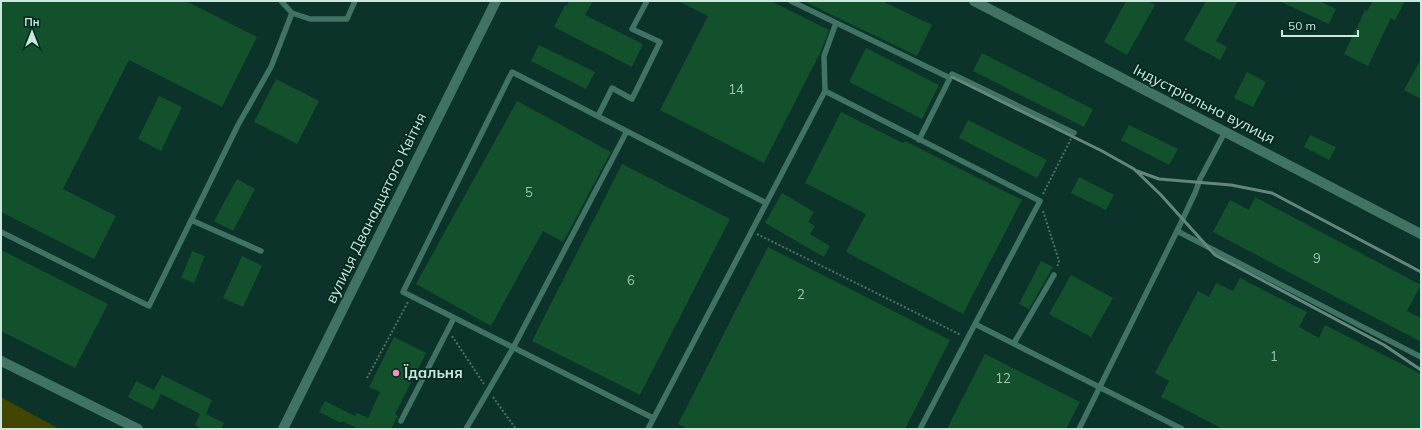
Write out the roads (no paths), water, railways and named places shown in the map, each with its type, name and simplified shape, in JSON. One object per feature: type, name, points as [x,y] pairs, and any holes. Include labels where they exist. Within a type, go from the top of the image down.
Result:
[{"type":"street","name":"вулиця Дванадцятого Квітня","points":[[283,429],[496,1]]},
{"type":"street","name":"Індустріальна вулиця","points":[[974,1],[1421,234]]},
{"type":"street","points":[[1,360],[138,429]]},
{"type":"lane","points":[[281,1],[292,13],[310,19],[347,19],[355,1]]},
{"type":"lane","points":[[598,116],[612,88],[632,99],[660,42],[632,29],[647,1]]},
{"type":"lane","points":[[791,1],[950,78]]},
{"type":"lane","points":[[1,232],[149,306],[238,125],[271,67],[292,13]]},
{"type":"lane","points":[[648,429],[825,91],[824,56],[836,23]]},
{"type":"lane","points":[[653,418],[403,292],[512,72],[766,203]]},
{"type":"lane","points":[[919,140],[952,74],[1074,133]]},
{"type":"lane","points":[[825,91],[1040,202],[920,429]]},
{"type":"lane","points":[[466,429],[513,348],[627,131]]},
{"type":"lane","points":[[1079,429],[1177,231],[1200,179],[1225,132]]},
{"type":"lane","points":[[191,220],[261,251]]},
{"type":"lane","points":[[1177,231],[1421,357]]},
{"type":"lane","points":[[1014,344],[1054,274]]},
{"type":"lane","points":[[401,420],[454,318]]},
{"type":"lane","points":[[975,324],[1182,429]]},
{"type":"railway","points":[[952,77],[1102,151],[1134,169],[1161,195],[1215,255],[1384,345],[1421,370]]},
{"type":"railway","points":[[1137,171],[1159,179],[1231,185],[1272,193],[1421,272]]},
{"type":"place","name":"Їдальня","points":[[396,373]]}]
